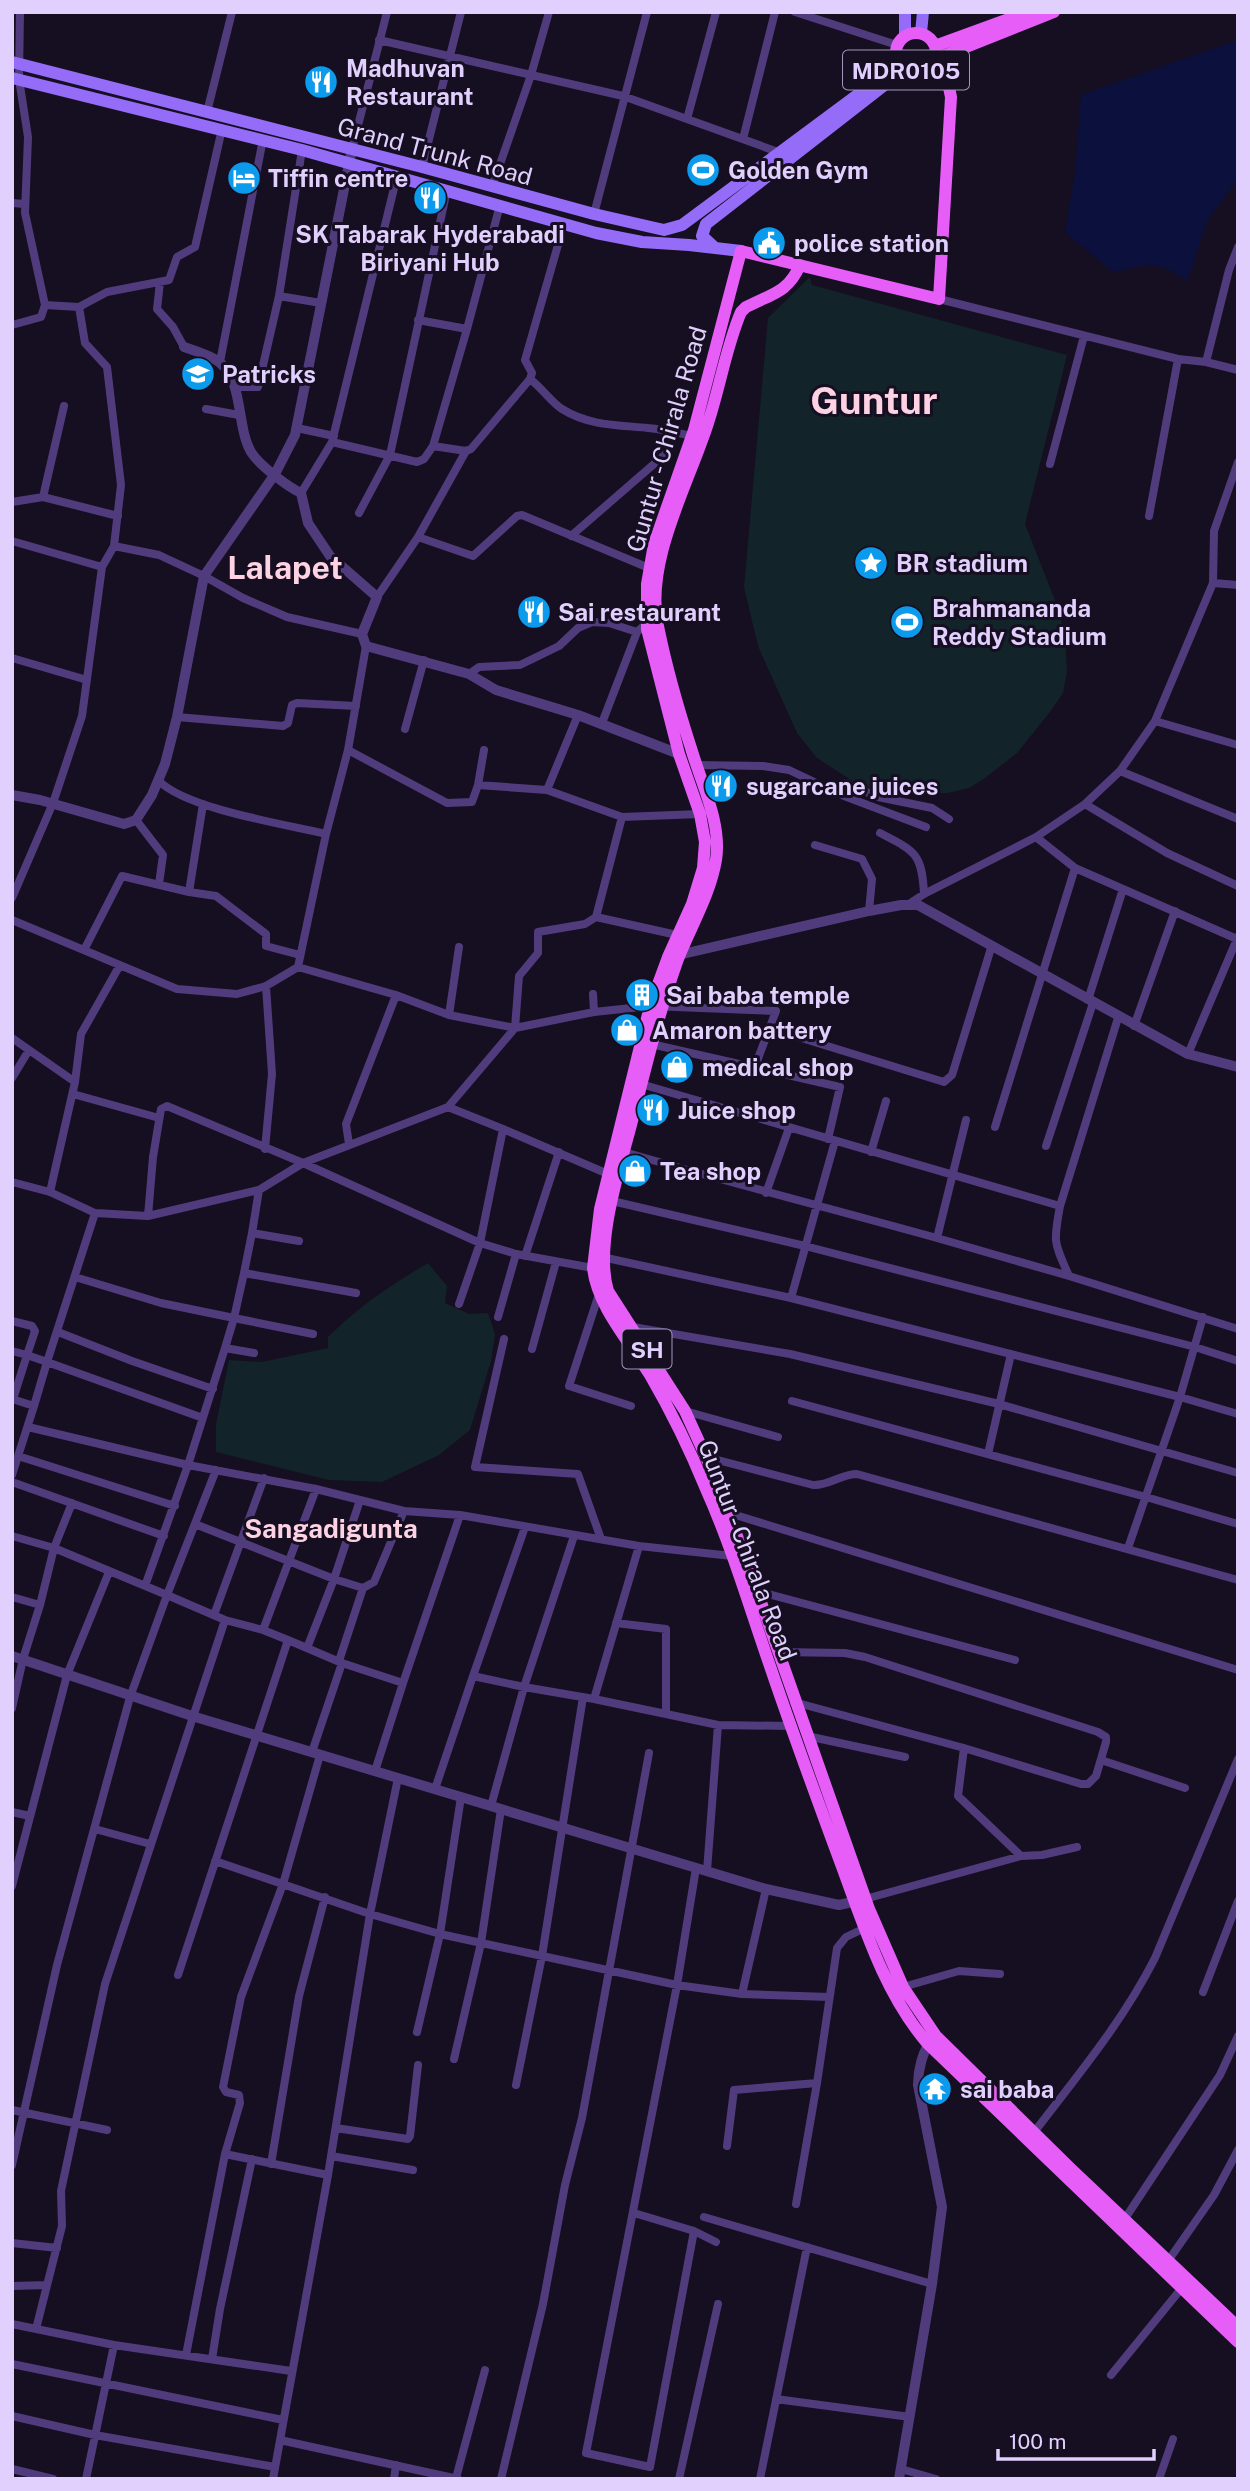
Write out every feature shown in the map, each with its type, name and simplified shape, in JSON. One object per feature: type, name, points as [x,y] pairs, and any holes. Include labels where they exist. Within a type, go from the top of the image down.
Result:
[{"type":"main road","name":"MDR0105","points":[[901,40],[921,33],[927,35],[935,46],[934,62],[922,72],[916,73],[902,66],[897,58],[905,12]]},
{"type":"main road","name":"MDR0105","points":[[921,33],[923,12]]},
{"type":"main road","points":[[935,46],[1028,12]]},
{"type":"main road","points":[[741,251],[939,299],[951,97],[947,78],[934,62],[1055,12]]},
{"type":"main road","name":"Grand Trunk Road","points":[[16,63],[651,228],[674,228],[682,225],[902,66]]},
{"type":"main road","name":"MDR0105","points":[[715,248],[702,236],[706,224],[902,66]]},
{"type":"main road","name":"Grand Trunk Road","points":[[15,78],[263,139],[564,223],[642,242],[741,251]]},
{"type":"main road","name":"Guntur - Chirala Road","points":[[674,956],[677,935],[692,904],[703,867],[705,842],[700,814],[679,754],[642,627],[649,568],[658,529],[692,436],[741,251]]},
{"type":"main road","name":"Guntur - Chirala Road","points":[[800,265],[792,281],[784,288],[741,312],[709,421],[664,543],[659,567],[657,623],[715,826],[717,856],[704,899],[674,956],[656,1006],[608,1174],[600,1209],[598,1294],[650,1375],[678,1426],[707,1489],[791,1726],[860,1900],[932,2040],[1181,2289],[1238,2342]]},
{"type":"main road","name":"Guntur - Chirala Road","points":[[656,1006],[651,1044],[597,1261],[608,1292],[685,1411],[729,1513],[807,1736],[860,1900],[865,1928],[891,1990],[908,2018],[1035,2131],[1124,2220],[1238,2327]]},
{"type":"street","points":[[12,326],[41,317],[45,305],[25,213],[28,136],[15,78],[20,12]]},
{"type":"street","points":[[207,112],[232,12]]},
{"type":"street","points":[[12,795],[53,803],[119,823],[130,823],[136,820],[159,781],[177,717],[204,576],[275,474],[297,428],[352,149],[387,12]]},
{"type":"street","points":[[422,167],[461,12]]},
{"type":"street","points":[[492,187],[550,12]]},
{"type":"street","points":[[594,214],[647,12]]},
{"type":"street","points":[[687,119],[716,12]]},
{"type":"street","points":[[743,139],[775,12]]},
{"type":"street","points":[[795,12],[901,40]]},
{"type":"street","points":[[379,40],[623,96],[781,153]]},
{"type":"street","points":[[45,305],[79,307],[107,292],[169,280],[177,257],[195,247],[222,129]]},
{"type":"street","points":[[220,362],[263,139]]},
{"type":"street","points":[[236,387],[258,387],[279,296],[302,150]]},
{"type":"street","points":[[301,493],[333,439],[397,176]]},
{"type":"street","points":[[359,513],[390,455],[447,190]]},
{"type":"street","points":[[12,203],[25,204]]},
{"type":"street","points":[[297,428],[390,455],[421,461],[433,446],[500,205]]},
{"type":"street","points":[[433,446],[466,451],[471,449],[530,379],[531,373],[525,360],[564,223]]},
{"type":"street","points":[[1206,362],[1229,271],[1238,247]]},
{"type":"street","points":[[160,282],[157,309],[173,327],[184,347],[220,362],[236,387],[239,415],[252,454],[301,493],[308,523],[330,556],[377,597]]},
{"type":"street","points":[[279,296],[321,303]]},
{"type":"street","points":[[939,299],[1178,359],[1238,370]]},
{"type":"street","points":[[12,898],[53,803],[82,716],[102,567],[114,546],[118,516],[121,485],[107,367],[85,343],[79,307]]},
{"type":"street","points":[[418,320],[467,329]]},
{"type":"street","points":[[1050,464],[1084,336]]},
{"type":"street","points":[[1150,516],[1178,359]]},
{"type":"street","points":[[530,379],[544,390],[558,407],[574,415],[617,427],[647,427],[692,436]]},
{"type":"street","points":[[43,497],[64,406]]},
{"type":"street","points":[[206,409],[239,415]]},
{"type":"street","points":[[298,967],[326,834],[348,750],[366,646],[362,634],[377,597],[418,537],[466,451]]},
{"type":"street","points":[[571,536],[669,451]]},
{"type":"street","points":[[909,904],[1036,837],[1085,804],[1120,771],[1156,721],[1213,583],[1214,531],[1238,462]]},
{"type":"street","points":[[12,502],[43,497],[118,516]]},
{"type":"street","points":[[418,537],[472,556],[517,516],[522,515],[649,568]]},
{"type":"street","points":[[12,541],[102,567]]},
{"type":"street","points":[[114,546],[159,555],[287,617],[362,634]]},
{"type":"street","points":[[1213,583],[1238,585]]},
{"type":"street","points":[[469,674],[479,667],[520,665],[541,652],[559,646],[578,628],[592,622],[642,627],[602,723]]},
{"type":"street","points":[[366,646],[469,674],[496,690],[602,723],[679,754]]},
{"type":"street","points":[[12,658],[87,680]]},
{"type":"street","points":[[405,729],[424,660]]},
{"type":"street","points":[[177,717],[283,726],[288,723],[292,705],[297,703],[356,706]]},
{"type":"street","points":[[547,790],[578,715]]},
{"type":"street","points":[[1156,721],[1238,745]]},
{"type":"street","points":[[348,750],[447,803],[472,802],[484,750]]},
{"type":"street","points":[[696,765],[777,767],[926,827]]},
{"type":"street","points":[[1120,771],[1238,820]]},
{"type":"street","points":[[159,781],[172,793],[203,804],[326,834]]},
{"type":"street","points":[[825,786],[846,783],[887,799],[925,805],[949,819]]},
{"type":"street","points":[[478,785],[547,790],[622,817],[700,814]]},
{"type":"street","points":[[189,892],[203,804]]},
{"type":"street","points":[[1085,804],[1167,853],[1238,886]]},
{"type":"street","points":[[12,1182],[50,1192],[95,1213],[148,1216],[259,1190],[303,1163],[448,1107],[515,1028],[519,976],[538,953],[538,932],[585,924],[596,917],[622,817]]},
{"type":"street","points":[[136,820],[163,855],[159,884]]},
{"type":"street","points":[[880,833],[910,848],[923,866],[924,894]]},
{"type":"street","points":[[1036,837],[1075,868],[1175,911],[1237,942],[1188,1054]]},
{"type":"street","points":[[816,845],[862,859],[872,879],[869,911]]},
{"type":"street","points":[[995,1127],[1075,868]]},
{"type":"street","points":[[84,950],[122,876],[216,896],[267,934],[266,946],[300,955]]},
{"type":"street","points":[[1046,1146],[1124,889]]},
{"type":"street","points":[[674,956],[909,904],[924,907],[1188,1054],[1238,1066]]},
{"type":"street","points":[[1134,1026],[1175,911]]},
{"type":"street","points":[[596,917],[677,935]]},
{"type":"street","points":[[12,920],[177,989],[237,993],[266,986],[298,967],[396,995],[449,1015],[515,1028],[594,1012],[656,1006],[776,1011],[754,1069]]},
{"type":"street","points":[[769,1028],[944,1082],[952,1075],[992,945]]},
{"type":"street","points":[[449,1015],[459,947]]},
{"type":"street","points":[[50,1192],[73,1094],[81,1034],[120,965]]},
{"type":"street","points":[[265,1149],[272,1074],[266,986]]},
{"type":"street","points":[[593,993],[594,1012]]},
{"type":"street","points":[[349,1144],[346,1124],[396,995]]},
{"type":"street","points":[[1069,1276],[1054,1241],[1060,1206],[1118,1017]]},
{"type":"street","points":[[12,1038],[75,1082]]},
{"type":"street","points":[[651,1044],[840,1087],[832,1140],[791,1298]]},
{"type":"street","points":[[12,1078],[29,1050]]},
{"type":"street","points":[[641,1084],[1060,1206]]},
{"type":"street","points":[[73,1094],[159,1118]]},
{"type":"street","points":[[871,1152],[886,1101]]},
{"type":"street","points":[[148,1216],[159,1118],[161,1109],[167,1106],[303,1163],[480,1243],[521,1255],[556,1262],[597,1261],[791,1298],[1238,1414]]},
{"type":"street","points":[[448,1107],[608,1174]]},
{"type":"street","points":[[937,1238],[966,1120]]},
{"type":"street","points":[[766,1193],[789,1128]]},
{"type":"street","points":[[459,1304],[480,1243],[502,1129]]},
{"type":"street","points":[[498,1317],[559,1152]]},
{"type":"street","points":[[624,1152],[1069,1276],[1238,1329]]},
{"type":"street","points":[[145,1586],[175,1506],[234,1318],[253,1233],[259,1190]]},
{"type":"street","points":[[612,1201],[805,1246],[1195,1347],[1238,1361]]},
{"type":"street","points":[[12,1475],[95,1213]]},
{"type":"street","points":[[253,1233],[299,1241]]},
{"type":"street","points":[[532,1349],[556,1262]]},
{"type":"street","points":[[244,1273],[356,1293]]},
{"type":"street","points":[[75,1277],[161,1303],[313,1334]]},
{"type":"street","points":[[598,1294],[569,1386],[631,1406]]},
{"type":"street","points":[[1128,1548],[1163,1451],[1203,1317]]},
{"type":"street","points":[[12,1321],[34,1328],[13,1399],[34,1406]]},
{"type":"street","points":[[633,1327],[790,1354],[999,1404],[1238,1473]]},
{"type":"street","points":[[58,1332],[213,1389]]},
{"type":"street","points":[[503,1339],[475,1467],[578,1474],[601,1539]]},
{"type":"street","points":[[225,1348],[254,1353]]},
{"type":"street","points":[[12,1351],[203,1418]]},
{"type":"street","points":[[988,1454],[1011,1354]]},
{"type":"street","points":[[792,1401],[1238,1524]]},
{"type":"street","points":[[685,1411],[778,1437]]},
{"type":"street","points":[[28,1427],[188,1465],[316,1489],[404,1511],[460,1515],[639,1546],[732,1556]]},
{"type":"street","points":[[18,1456],[175,1506]]},
{"type":"street","points":[[706,1457],[813,1485],[823,1485],[843,1476],[857,1474],[1238,1580]]},
{"type":"street","points":[[12,2165],[57,1965],[130,1697],[216,1470]]},
{"type":"street","points":[[214,1615],[264,1478]]},
{"type":"street","points":[[12,1482],[164,1536]]},
{"type":"street","points":[[263,1630],[316,1489]]},
{"type":"street","points":[[307,1648],[334,1579],[360,1500]]},
{"type":"street","points":[[12,1708],[18,1658],[40,1605],[54,1548],[72,1503]]},
{"type":"street","points":[[186,2355],[225,2154],[240,2103],[239,2095],[226,2092],[223,2087],[243,1994],[283,1884],[340,1662],[363,1588],[374,1582],[404,1511]]},
{"type":"street","points":[[729,1513],[1238,1670]]},
{"type":"street","points":[[375,1771],[460,1515]]},
{"type":"street","points":[[195,1524],[363,1588]]},
{"type":"street","points":[[435,1789],[525,1527]]},
{"type":"street","points":[[12,1536],[54,1548],[225,1620],[263,1630],[340,1662],[404,1683]]},
{"type":"street","points":[[454,2059],[481,1943],[496,1807],[524,1686],[574,1536]]},
{"type":"street","points":[[594,1699],[639,1546]]},
{"type":"street","points":[[12,1886],[67,1675],[109,1572]]},
{"type":"street","points":[[757,1591],[1015,1660]]},
{"type":"street","points":[[12,1597],[40,1605]]},
{"type":"street","points":[[36,2329],[63,2221],[60,2197],[105,1984],[225,1620]]},
{"type":"street","points":[[616,1623],[666,1629],[666,1714]]},
{"type":"street","points":[[178,1975],[288,1640]]},
{"type":"street","points":[[777,1652],[852,1654],[1098,1732],[1106,1737],[1093,1780],[1088,1784],[1081,1784],[964,1748],[794,1702]]},
{"type":"street","points":[[18,1658],[130,1697],[316,1754],[766,1889],[832,1904],[860,1900],[1021,1856],[1042,1855],[1077,1847]]},
{"type":"street","points":[[473,1676],[718,1725],[791,1726]]},
{"type":"street","points":[[516,2085],[542,1956],[583,1697]]},
{"type":"street","points":[[694,2231],[650,2467],[586,2453],[701,1869],[718,1725]]},
{"type":"street","points":[[807,1736],[905,1757]]},
{"type":"street","points":[[964,1748],[958,1796],[1021,1856]]},
{"type":"street","points":[[501,2479],[543,2304],[565,2185],[581,2122],[649,1753]]},
{"type":"street","points":[[1035,2131],[1122,2017],[1140,1989],[1156,1958],[1238,1759]]},
{"type":"street","points":[[1101,1760],[1185,1788]]},
{"type":"street","points":[[274,2479],[336,2128],[370,1914],[398,1778]]},
{"type":"street","points":[[417,2032],[440,1934],[461,1797]]},
{"type":"street","points":[[12,1812],[30,1816]]},
{"type":"street","points":[[95,1829],[150,1844]]},
{"type":"street","points":[[215,1861],[370,1914],[440,1934],[677,1985],[742,1994],[829,1997]]},
{"type":"street","points":[[742,1994],[766,1889]]},
{"type":"street","points":[[271,2164],[296,2010],[325,1897]]},
{"type":"street","points":[[1202,1992],[1238,1901]]},
{"type":"street","points":[[796,2204],[837,1948],[846,1937],[865,1928]]},
{"type":"street","points":[[903,1987],[959,1971],[1000,1974]]},
{"type":"street","points":[[1124,2220],[1220,2075],[1238,2036]]},
{"type":"street","points":[[932,2040],[919,2072],[942,2207],[900,2474],[936,2479]]},
{"type":"street","points":[[336,2128],[408,2139],[411,2136],[418,2065]]},
{"type":"street","points":[[727,2146],[734,2090],[817,2083]]},
{"type":"street","points":[[12,2110],[107,2130]]},
{"type":"street","points":[[1167,2261],[1213,2195],[1238,2150]]},
{"type":"street","points":[[225,2154],[328,2175]]},
{"type":"street","points":[[331,2156],[413,2170]]},
{"type":"street","points":[[212,2359],[222,2297],[252,2160]]},
{"type":"street","points":[[634,2213],[694,2231],[716,2242]]},
{"type":"street","points":[[704,2217],[932,2284]]},
{"type":"street","points":[[12,2243],[57,2248]]},
{"type":"street","points":[[760,2479],[807,2247]]},
{"type":"street","points":[[12,2286],[47,2285]]},
{"type":"street","points":[[1111,2375],[1181,2289]]},
{"type":"street","points":[[680,2479],[718,2304]]},
{"type":"street","points":[[12,2324],[114,2345],[291,2371]]},
{"type":"street","points":[[86,2479],[114,2345]]},
{"type":"street","points":[[12,2364],[283,2420]]},
{"type":"street","points":[[280,2440],[457,2479],[485,2370]]},
{"type":"street","points":[[776,2399],[910,2417]]},
{"type":"street","points":[[12,2416],[95,2435],[275,2467]]},
{"type":"street","points":[[1159,2479],[1173,2439]]},
{"type":"street","points":[[394,2479],[396,2465]]},
{"type":"street","points":[[12,2469],[53,2479]]},
{"type":"shaded area","points":[[1238,40],[1238,179],[1208,219],[1187,282],[1160,267],[1143,266],[1113,272],[1065,232],[1075,172],[1081,95]]},
{"type":"shaded area","name":"Brahmananda Reddy Stadium","points":[[810,277],[812,285],[1067,355],[1025,524],[1058,608],[1065,636],[1067,672],[1063,693],[1017,753],[969,788],[948,793],[902,794],[879,791],[854,782],[817,758],[797,733],[758,646],[744,587],[768,318]]},
{"type":"shaded area","points":[[428,1263],[447,1286],[445,1303],[469,1314],[488,1313],[495,1334],[491,1361],[470,1430],[439,1455],[382,1482],[329,1480],[216,1452],[216,1424],[229,1360],[262,1362],[328,1348],[328,1337],[352,1315]]},
{"type":"place","name":"Madhuvan Restaurant","points":[[321,82]]},
{"type":"place","name":"Golden Gym","points":[[703,170]]},
{"type":"place","name":"Tiffin centre","points":[[244,178]]},
{"type":"place","name":"SK Tabarak Hyderabadi Biriyani Hub","points":[[430,198]]},
{"type":"place","name":"police station","points":[[769,243]]},
{"type":"place","name":"Patricks","points":[[198,374]]},
{"type":"place","name":"BR stadium","points":[[871,563]]},
{"type":"place","name":"Sai restaurant","points":[[534,612]]},
{"type":"place","name":"Brahmananda Reddy Stadium","points":[[907,622]]},
{"type":"place","name":"sugarcane juices","points":[[721,786]]},
{"type":"place","name":"Sai baba temple","points":[[642,995]]},
{"type":"place","name":"Amaron battery","points":[[627,1030]]},
{"type":"place","name":"medical shop","points":[[677,1067]]},
{"type":"place","name":"Juice shop","points":[[653,1110]]},
{"type":"place","name":"Tea shop","points":[[635,1171]]},
{"type":"place","name":"sai baba","points":[[935,2089]]},
{"type":"district","name":"Guntur","points":[[874,400]]},
{"type":"district","name":"Lalapet","points":[[285,567]]},
{"type":"district","name":"Sangadigunta","points":[[331,1528]]}]
